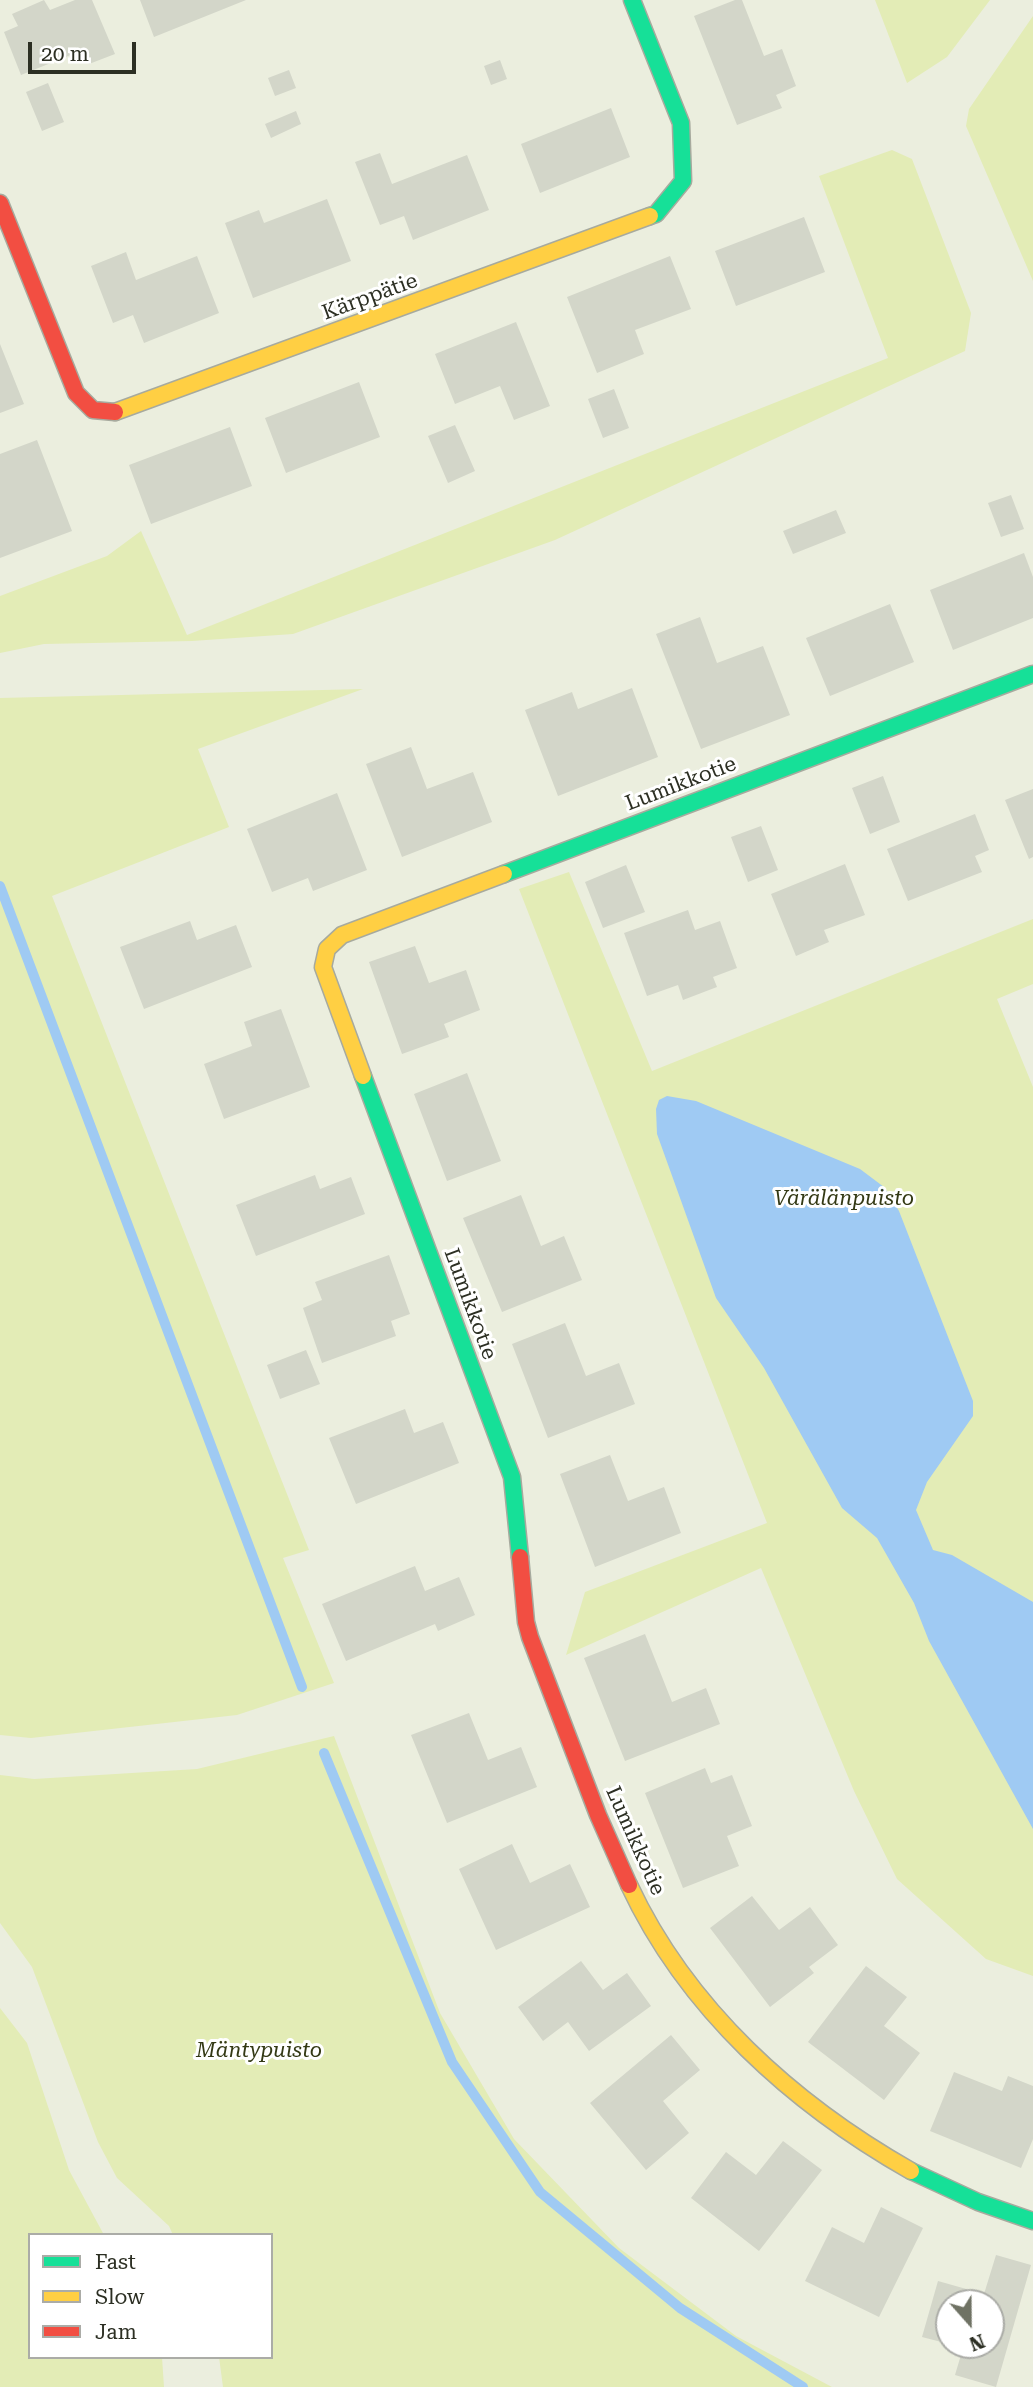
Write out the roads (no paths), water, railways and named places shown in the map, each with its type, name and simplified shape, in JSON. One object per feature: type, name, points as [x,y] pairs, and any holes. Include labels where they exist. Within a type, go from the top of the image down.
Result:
[{"type":"street","name":"Kärppätie","points":[[0,203],[76,393],[93,410],[119,412],[656,214],[683,181],[681,123],[632,0]]},
{"type":"street","name":"Lumikkotie","points":[[1033,674],[342,935],[327,949],[323,967],[512,1477],[526,1622],[532,1643],[606,1837],[658,1939],[689,1984],[737,2041],[781,2082],[891,2160],[943,2187],[1033,2221]]},
{"type":"water","points":[[667,1096],[696,1101],[860,1169],[884,1187],[899,1211],[973,1401],[973,1416],[927,1482],[916,1510],[933,1550],[952,1555],[1033,1602],[1033,1829],[929,1641],[914,1603],[877,1538],[842,1508],[764,1368],[716,1298],[657,1134],[656,1109],[659,1100]]},
{"type":"waterway","points":[[0,886],[302,1687]]},
{"type":"waterway","points":[[324,1753],[452,2062],[540,2192],[680,2308],[803,2387]]},
{"type":"park label","name":"Värälänpuisto","points":[[844,1199]]},
{"type":"park label","name":"Mäntypuisto","points":[[259,2051]]}]
